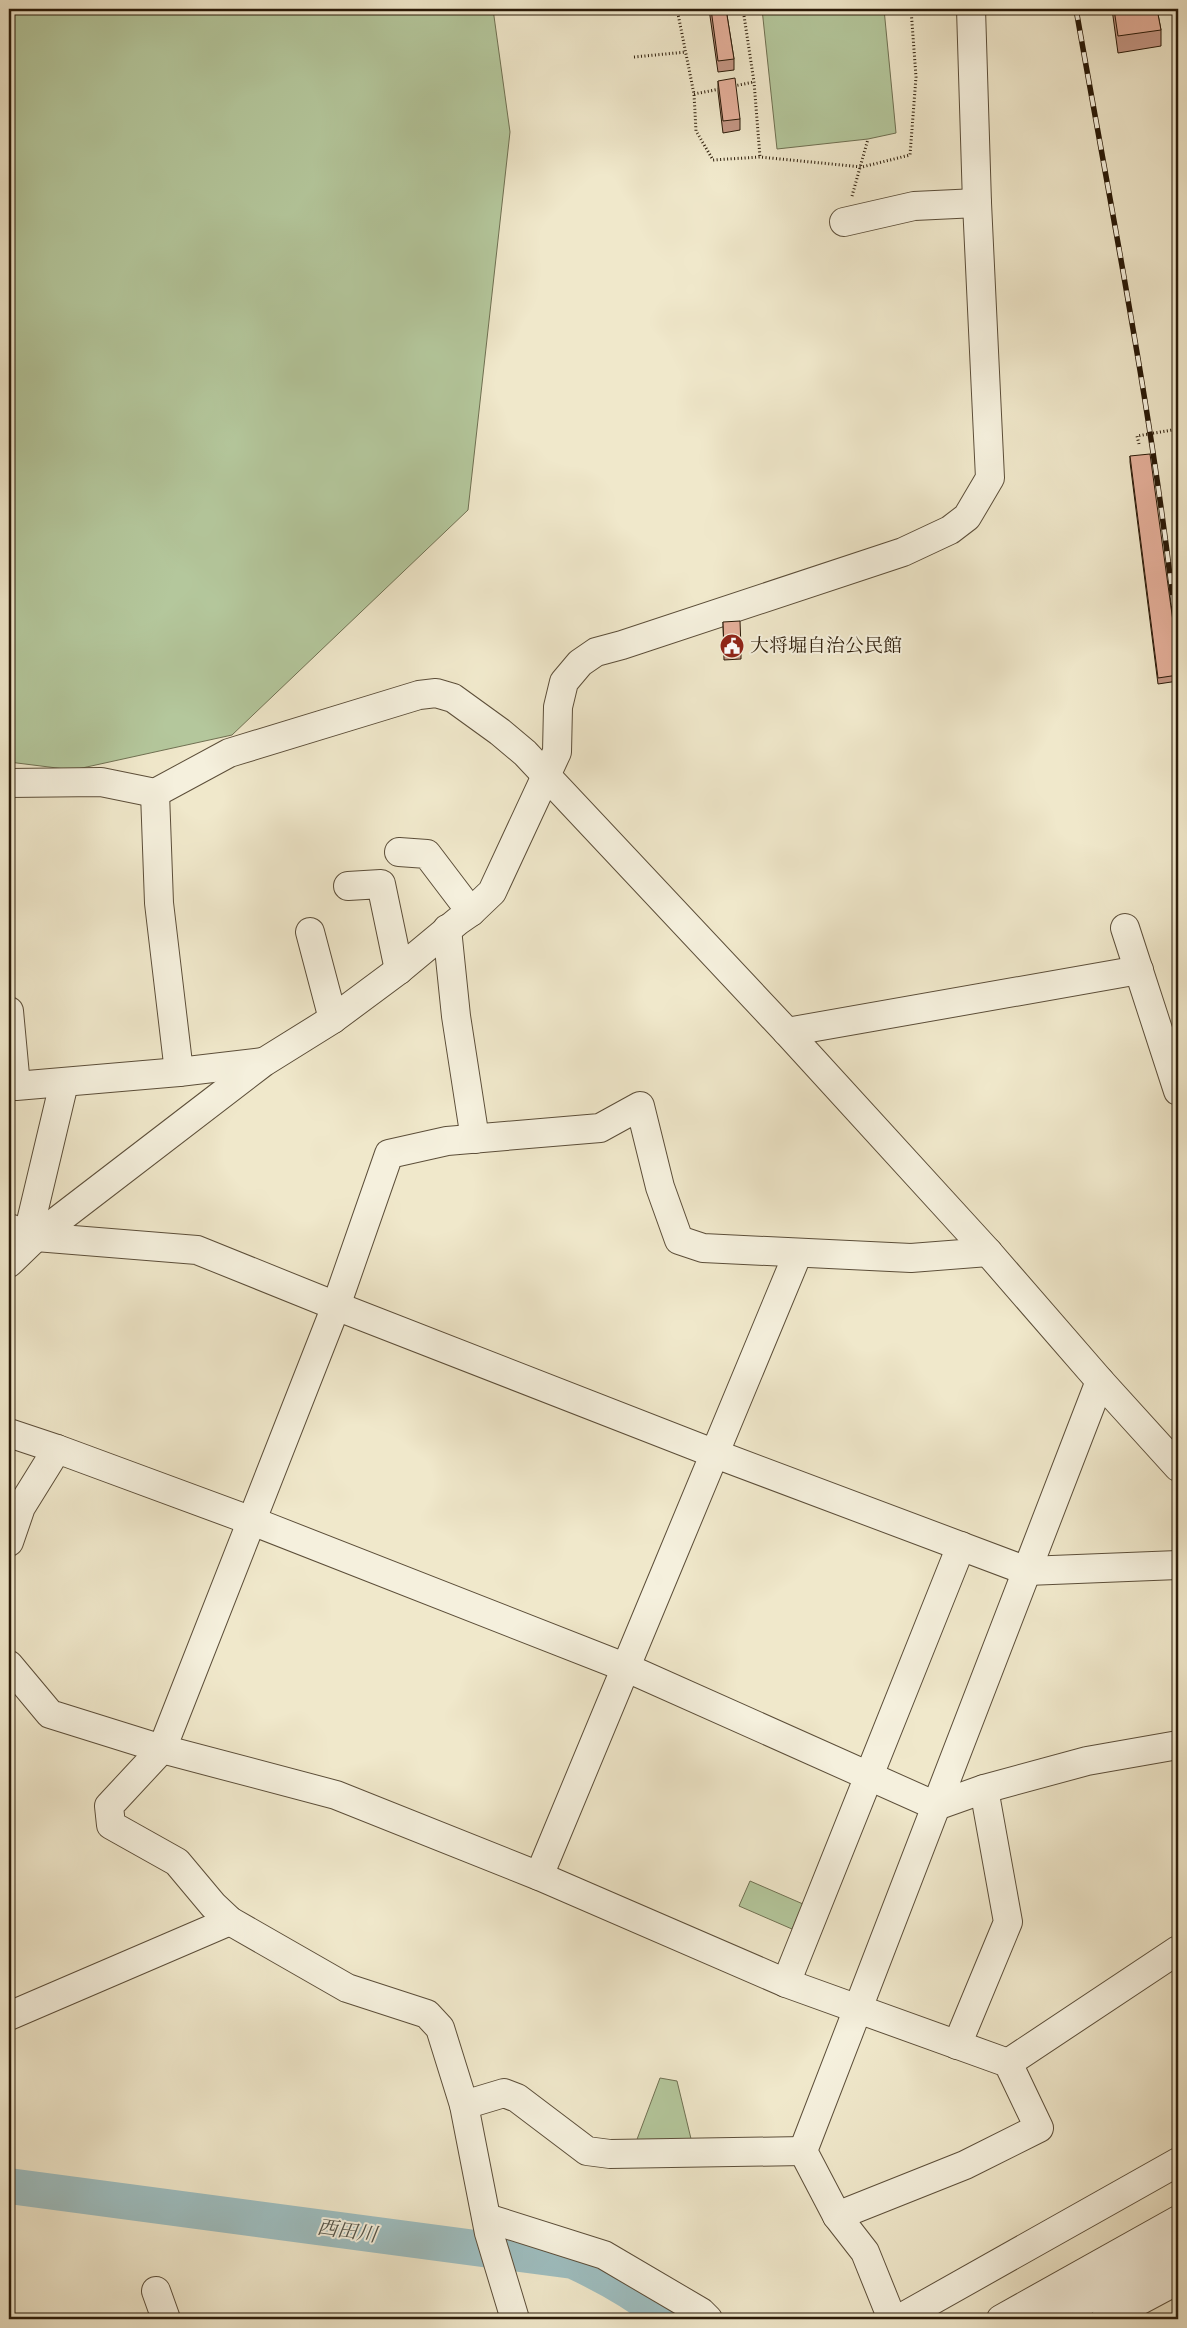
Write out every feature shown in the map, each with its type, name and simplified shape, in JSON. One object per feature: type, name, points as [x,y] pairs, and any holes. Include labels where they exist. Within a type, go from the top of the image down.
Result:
[{"type":"street","points":[[24,1233],[264,1062],[333,1019],[399,970],[447,929],[471,912],[492,892],[547,776],[556,752],[558,707],[564,682],[580,663],[596,652],[903,552],[950,530],[967,517],[990,478],[977,203],[971,9]]},
{"type":"street","points":[[844,222],[914,206],[977,203]]},
{"type":"street","points":[[9,783],[101,782],[155,792],[229,753],[418,695],[436,693],[453,698],[500,732],[547,776],[787,1032],[988,1252],[1100,1382],[1178,1468]]},
{"type":"street","points":[[155,792],[159,903],[180,1072]]},
{"type":"street","points":[[399,852],[427,854],[471,912]]},
{"type":"street","points":[[348,886],[381,884],[399,970]]},
{"type":"street","points":[[1125,928],[1178,1091]]},
{"type":"street","points":[[447,929],[456,1016],[475,1139]]},
{"type":"street","points":[[310,932],[333,1019]]},
{"type":"street","points":[[787,1032],[1139,970]]},
{"type":"street","points":[[9,1011],[16,1086],[180,1072],[264,1062]]},
{"type":"street","points":[[9,1264],[24,1233],[64,1083]]},
{"type":"street","points":[[514,2314],[488,2226],[464,2105],[440,2028],[427,2014],[347,1988],[230,1921],[213,1905],[177,1862],[111,1825],[108,1806],[162,1749],[336,1306],[389,1154],[447,1141],[600,1128],[640,1106],[660,1188],[679,1240],[703,1248],[911,1258],[988,1252]]},
{"type":"street","points":[[24,1233],[197,1250],[713,1453],[1027,1571],[1178,1564]]},
{"type":"street","points":[[539,1876],[627,1668],[713,1453],[798,1253]]},
{"type":"street","points":[[892,2319],[865,2252],[837,2216],[804,2151],[1100,1382]]},
{"type":"street","points":[[9,1434],[57,1449],[252,1521],[627,1668],[936,1806],[984,1789],[1087,1761],[1178,1744]]},
{"type":"street","points":[[9,1542],[21,1507],[57,1449]]},
{"type":"street","points":[[786,1982],[961,1546]]},
{"type":"street","points":[[9,1665],[50,1714],[162,1749],[336,1795],[539,1876],[786,1982],[1008,2063],[1039,2128],[964,2165],[837,2216]]},
{"type":"street","points":[[957,2045],[1008,1922],[984,1789]]},
{"type":"street","points":[[9,2016],[230,1921]]},
{"type":"street","points":[[1008,2063],[1178,1950]]},
{"type":"street","points":[[464,2105],[504,2093],[517,2098],[587,2150],[602,2153],[804,2151]]},
{"type":"street","points":[[899,2319],[1178,2162]]},
{"type":"street","points":[[1001,2319],[1178,2220]]},
{"type":"street","points":[[488,2226],[604,2255],[701,2312],[708,2319]]},
{"type":"street","points":[[1052,2319],[1178,2249]]},
{"type":"street","points":[[1105,2319],[1178,2280]]},
{"type":"street","points":[[156,2291],[166,2319]]},
{"type":"path","points":[[677,9],[694,94],[696,131],[713,160],[760,157],[862,166],[910,155],[916,77],[911,9]]},
{"type":"path","points":[[743,9],[754,82],[760,157]]},
{"type":"path","points":[[634,57],[686,52]]},
{"type":"path","points":[[694,94],[754,82]]},
{"type":"path","points":[[844,222],[862,166],[868,139]]},
{"type":"path","points":[[1139,444],[1137,436],[1178,429]]},
{"type":"green space","points":[[9,9],[493,9],[510,132],[468,510],[232,735],[73,770],[9,762]]},
{"type":"green space","points":[[762,9],[884,9],[896,133],[868,139],[777,149]]},
{"type":"green space","points":[[750,1881],[803,1904],[792,1929],[739,1906]]},
{"type":"green space","points":[[660,2078],[677,2081],[693,2147],[636,2142]]},
{"type":"building","points":[[711,9],[726,9],[734,59],[718,61]]},
{"type":"building","points":[[1114,9],[1157,9],[1161,30],[1118,36]]},
{"type":"building","points":[[735,78],[740,119],[723,121],[718,81]]},
{"type":"building","points":[[1150,454],[1178,658],[1178,675],[1158,678],[1130,456]]},
{"type":"building","points":[[740,621],[741,648],[724,649],[723,622]]},
{"type":"waterway","name":"西田川","points":[[9,2186],[573,2261],[623,2287],[669,2319]]},
{"type":"railway","points":[[1076,9],[1146,406],[1169,566],[1178,646]]},
{"type":"place","name":"大将堀自治公民館","points":[[732,646]]}]
